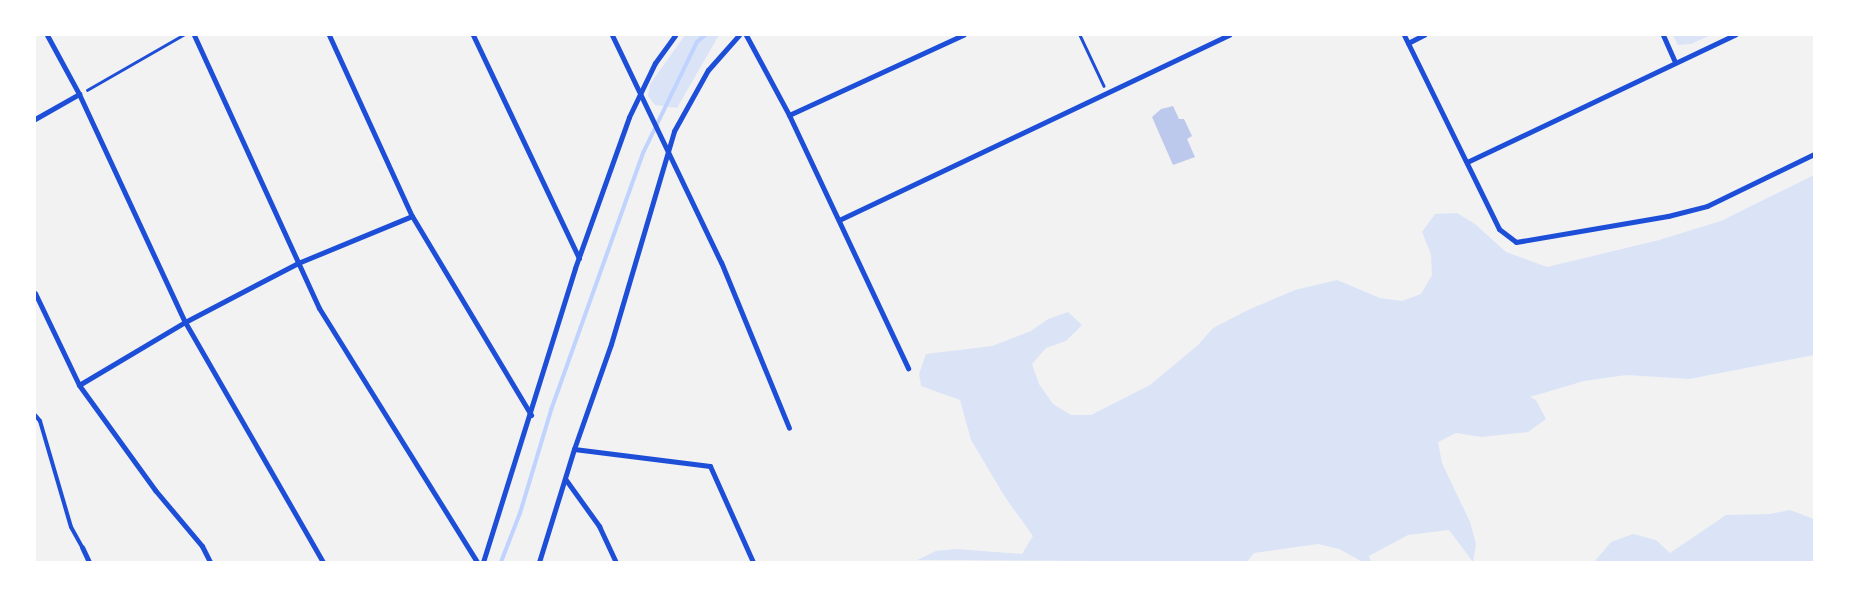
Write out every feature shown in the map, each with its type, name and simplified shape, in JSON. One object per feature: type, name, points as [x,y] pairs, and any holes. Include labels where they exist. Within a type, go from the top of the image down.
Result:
[{"type":"street","points":[[47,35],[79,94],[185,322],[323,562]]},
{"type":"street","points":[[194,35],[319,308],[478,562]]},
{"type":"street","points":[[329,35],[412,216],[531,415]]},
{"type":"street","points":[[473,35],[579,258]]},
{"type":"street","points":[[612,35],[721,262],[789,428]]},
{"type":"street","points":[[483,562],[531,415],[579,258],[639,92],[676,35]]},
{"type":"street","points":[[539,562],[566,480],[574,449],[611,344],[668,149],[690,98],[708,70],[739,35]]},
{"type":"street","points":[[746,35],[789,115],[908,368]]},
{"type":"street","points":[[789,115],[962,35]]},
{"type":"street","points":[[839,220],[1229,35]]},
{"type":"street","points":[[1404,35],[1499,229],[1516,242],[1668,216],[1707,206],[1814,154]]},
{"type":"street","points":[[1408,43],[1424,35]]},
{"type":"street","points":[[1663,35],[1675,62]]},
{"type":"street","points":[[1467,162],[1735,35]]},
{"type":"street","points":[[35,119],[79,94]]},
{"type":"street","points":[[79,385],[185,322],[298,263],[412,216]]},
{"type":"street","points":[[35,293],[79,385],[155,490],[202,546],[210,562]]},
{"type":"street","points":[[574,449],[710,466],[754,562]]},
{"type":"street","points":[[566,480],[599,526],[616,562]]},
{"type":"street","points":[[82,547],[89,562]]},
{"type":"lane","points":[[35,415],[40,421],[71,526],[82,547]]},
{"type":"path","points":[[79,94],[183,35]]},
{"type":"path","points":[[1080,35],[1108,94]]},
{"type":"shaded area","points":[[685,35],[719,35],[677,108],[655,105],[648,96],[650,84]]},
{"type":"shaded area","points":[[1673,35],[1711,35],[1691,44],[1678,45]]},
{"type":"shaded area","points":[[1814,175],[1814,355],[1689,379],[1626,375],[1584,381],[1530,397],[1536,400],[1546,419],[1528,432],[1481,437],[1456,433],[1438,442],[1442,463],[1470,522],[1476,544],[1473,562],[1449,530],[1408,535],[1369,556],[1371,562],[1363,562],[1339,549],[1318,544],[1254,553],[1247,562],[917,560],[936,551],[957,549],[1022,554],[1033,536],[1005,497],[971,440],[960,400],[921,386],[919,374],[926,354],[992,346],[1031,331],[1048,319],[1068,312],[1082,325],[1066,341],[1046,348],[1032,364],[1039,384],[1053,404],[1071,415],[1091,415],[1150,385],[1198,345],[1213,328],[1250,309],[1295,290],[1337,280],[1380,298],[1402,301],[1421,294],[1432,275],[1431,254],[1422,232],[1435,214],[1457,213],[1475,224],[1506,252],[1547,267],[1659,240],[1721,221]]},
{"type":"shaded area","points":[[1790,510],[1814,519],[1814,562],[1594,562],[1611,542],[1633,534],[1656,540],[1670,553],[1726,515],[1770,514]]},
{"type":"building","points":[[1173,106],[1179,119],[1184,119],[1192,136],[1187,139],[1195,157],[1173,165],[1152,117],[1161,109]]},
{"type":"waterway","points":[[501,562],[520,513],[551,410],[643,153],[697,42],[705,35]]}]
